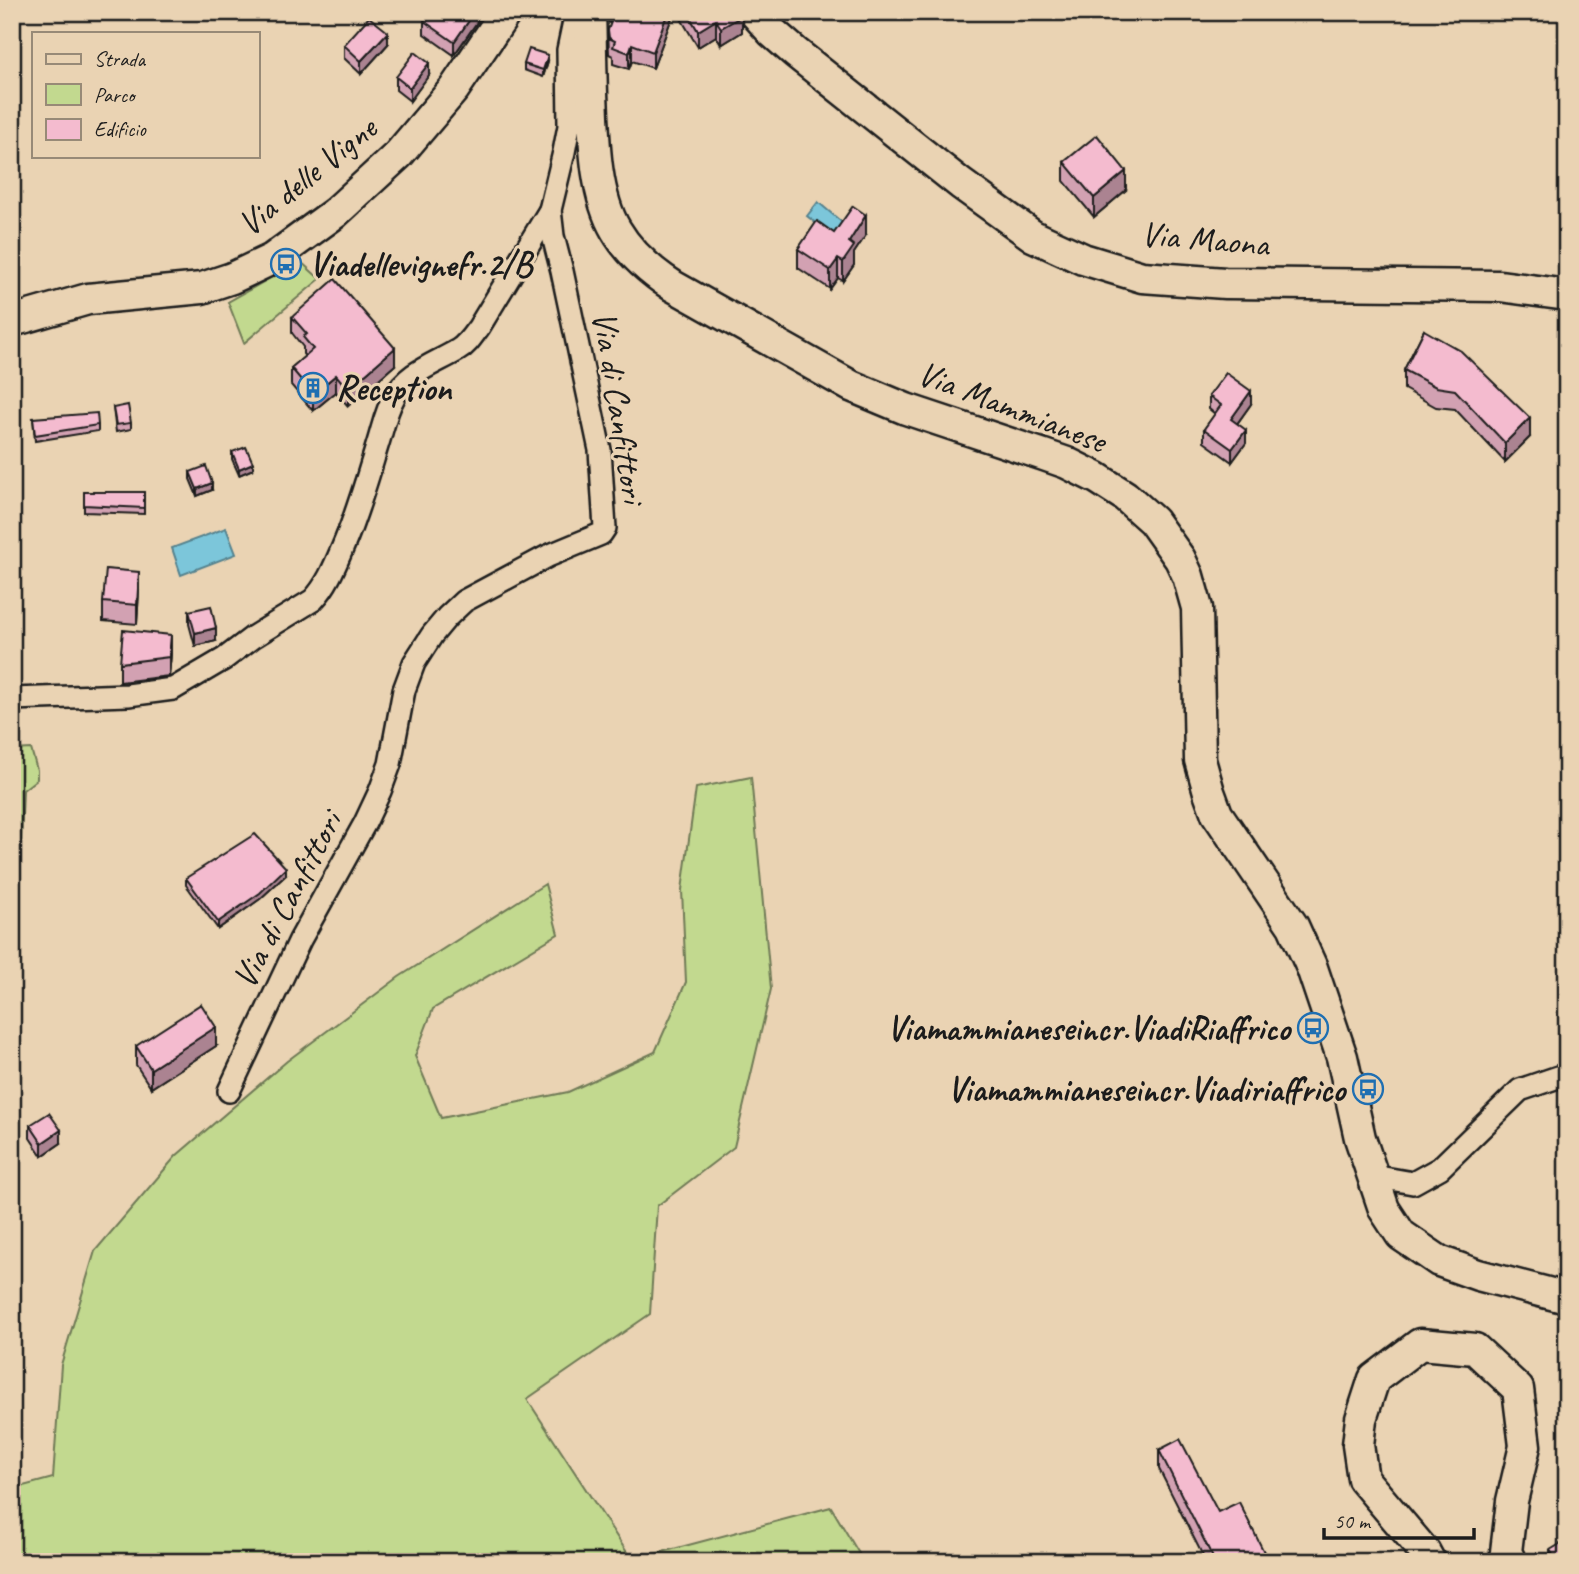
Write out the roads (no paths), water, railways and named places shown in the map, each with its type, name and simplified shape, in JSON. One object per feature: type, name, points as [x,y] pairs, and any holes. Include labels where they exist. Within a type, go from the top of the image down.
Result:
[{"type":"main road","name":"Via delle Vigne","points":[[12,321],[88,299],[202,288],[232,278],[272,259],[335,213],[398,155],[454,89],[506,12]]},
{"type":"main road","name":"Via Mammianese","points":[[590,12],[594,144],[604,199],[615,228],[630,250],[653,273],[851,386],[906,410],[1067,463],[1097,478],[1125,496],[1153,520],[1166,537],[1188,576],[1196,608],[1200,760],[1209,792],[1217,814],[1293,926],[1312,968],[1342,1057],[1360,1139],[1384,1209],[1401,1235],[1439,1261],[1478,1275],[1567,1298]]},
{"type":"main road","name":"Via Maona","points":[[754,12],[772,33],[796,53],[961,184],[1033,236],[1083,259],[1142,277],[1154,278],[1225,283],[1500,286],[1567,295]]},
{"type":"main road","points":[[1430,1562],[1424,1551],[1363,1479],[1358,1446],[1361,1419],[1374,1378],[1420,1344],[1475,1349],[1518,1389],[1525,1446],[1512,1501],[1506,1552],[1511,1562]]},
{"type":"street","name":"Via di Canfittori","points":[[229,1091],[300,940],[380,791],[390,764],[404,690],[414,663],[432,635],[464,601],[548,556],[601,534],[605,527],[600,450],[553,236],[550,210],[569,126],[568,50],[576,12]]},
{"type":"street","points":[[12,699],[128,695],[173,689],[313,600],[331,576],[349,533],[394,396],[401,385],[415,374],[468,341],[550,210]]},
{"type":"street","points":[[1373,1176],[1413,1182],[1422,1178],[1440,1168],[1520,1090],[1567,1074]]},
{"type":"water","points":[[818,202],[844,224],[833,237],[807,216]]},
{"type":"water","points":[[226,528],[236,554],[181,575],[172,548]]},
{"type":"place","name":"Viadellevignefr.2/B","points":[[286,264]]},
{"type":"place","name":"Reception","points":[[313,388]]},
{"type":"place","name":"Viamammianeseincr.ViadiRiaffrico","points":[[1313,1028]]},
{"type":"place","name":"Viamammianeseincr.Viadiriaffrico","points":[[1368,1089]]}]
